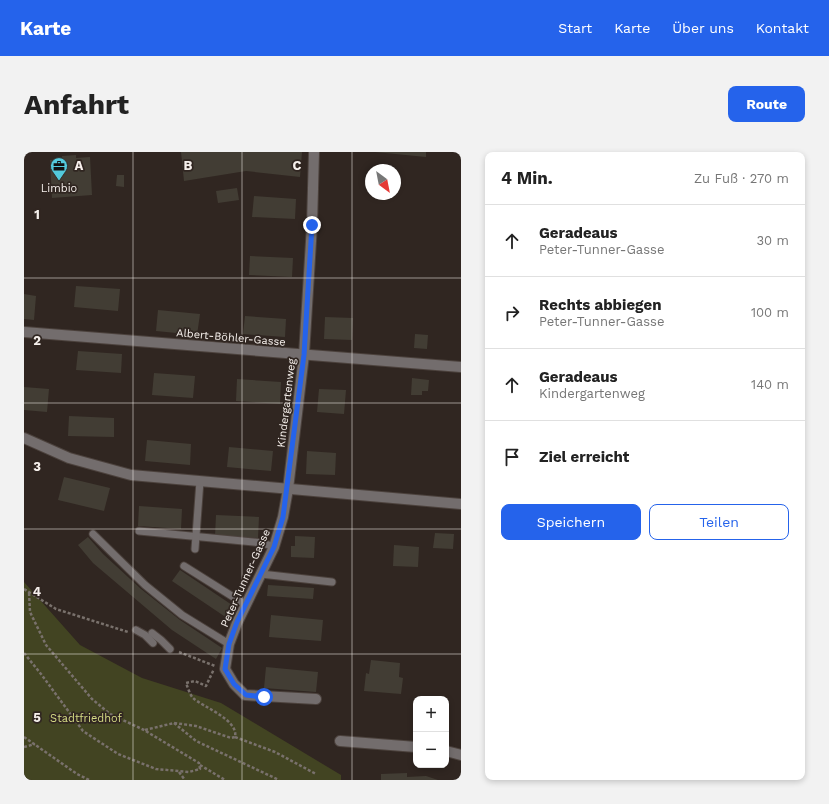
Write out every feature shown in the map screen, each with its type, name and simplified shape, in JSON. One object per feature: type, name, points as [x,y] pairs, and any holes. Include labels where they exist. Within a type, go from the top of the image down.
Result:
[{"type":"street","name":"Kindergartenweg","points":[[288,489],[304,355],[312,225],[314,152]]},
{"type":"street","name":"Albert-Böhler-Gasse","points":[[24,332],[461,367]]},
{"type":"street","points":[[24,438],[69,458],[131,475],[461,504]]},
{"type":"street","name":"Peter-Tunner-Gasse","points":[[225,669],[229,644],[274,547],[283,517],[288,489]]},
{"type":"street","points":[[225,669],[234,684],[246,695],[316,699]]},
{"type":"street","points":[[340,741],[413,747]]},
{"type":"street","points":[[449,752],[461,755]]},
{"type":"lane","points":[[196,549],[200,481]]},
{"type":"lane","points":[[139,531],[263,543],[274,547]]},
{"type":"lane","points":[[94,534],[152,590],[182,614],[229,644]]},
{"type":"lane","points":[[184,566],[246,605]]},
{"type":"lane","points":[[261,574],[332,582]]},
{"type":"lane","points":[[132,631],[145,635],[153,643]]},
{"type":"lane","points":[[152,633],[170,649]]},
{"type":"path","points":[[24,589],[56,609],[132,631]]},
{"type":"path","points":[[29,592],[30,612],[46,645],[92,699],[110,714],[144,730],[225,780]]},
{"type":"path","points":[[170,649],[225,669]]},
{"type":"path","points":[[24,653],[46,679],[82,731],[118,754],[156,769],[179,772],[189,772],[200,769],[199,764]]},
{"type":"path","points":[[215,666],[206,686],[195,681],[186,683],[192,697],[212,708],[234,728],[236,733],[235,737]]},
{"type":"path","points":[[144,730],[174,723],[196,726],[231,738],[235,737],[275,752],[316,774]]},
{"type":"path","points":[[174,723],[196,741],[279,780]]},
{"type":"path","points":[[24,737],[77,774],[89,780]]},
{"type":"path","points":[[24,747],[36,744]]},
{"type":"path","points":[[179,772],[186,780]]},
{"type":"green space","name":"Stadtfriedhof","points":[[24,582],[80,645],[142,678],[221,703],[341,775],[341,780],[24,780]]},
{"type":"building","points":[[181,152],[302,152],[300,177],[246,171],[184,181]]},
{"type":"building","points":[[375,152],[426,152],[426,157]]},
{"type":"building","points":[[76,155],[76,158],[90,157],[92,195],[52,198],[50,160],[62,159],[62,156]]},
{"type":"building","points":[[117,175],[124,175],[124,187],[116,186]]},
{"type":"building","points":[[237,188],[239,200],[218,203],[216,191]]},
{"type":"building","points":[[254,196],[296,199],[295,219],[252,217]]},
{"type":"building","points":[[250,256],[293,258],[292,277],[249,275]]},
{"type":"building","points":[[76,286],[120,289],[118,311],[74,307]]},
{"type":"building","points":[[24,294],[36,296],[34,320],[24,319]]},
{"type":"building","points":[[158,310],[200,314],[197,335],[156,331]]},
{"type":"building","points":[[245,316],[286,319],[285,337],[243,334]]},
{"type":"building","points":[[325,317],[353,318],[352,340],[324,339]]},
{"type":"building","points":[[415,334],[428,335],[427,349],[414,348]]},
{"type":"building","points":[[78,351],[122,354],[121,373],[76,370]]},
{"type":"building","points":[[154,373],[195,376],[193,398],[152,395]]},
{"type":"building","points":[[412,378],[429,380],[428,391],[422,391],[422,395],[411,395]]},
{"type":"building","points":[[237,379],[281,382],[280,404],[236,401]]},
{"type":"building","points":[[24,387],[49,389],[47,412],[24,410]]},
{"type":"building","points":[[319,389],[346,390],[344,414],[317,412]]},
{"type":"building","points":[[69,416],[114,418],[114,437],[68,436]]},
{"type":"building","points":[[147,440],[191,444],[190,465],[145,461]]},
{"type":"building","points":[[229,447],[273,451],[271,471],[227,467]]},
{"type":"building","points":[[307,451],[336,453],[335,475],[306,474]]},
{"type":"building","points":[[64,477],[110,488],[104,511],[58,500]]},
{"type":"building","points":[[139,506],[182,509],[181,529],[138,526]]},
{"type":"building","points":[[216,515],[259,517],[258,538],[215,536]]},
{"type":"building","points":[[435,533],[454,534],[453,549],[433,548]]},
{"type":"building","points":[[295,536],[315,537],[314,558],[291,557],[291,546],[295,546]]},
{"type":"building","points":[[88,537],[103,554],[141,589],[180,620],[222,648],[216,659],[172,630],[93,563],[78,545]]},
{"type":"building","points":[[394,545],[419,547],[418,567],[393,566]]},
{"type":"building","points":[[180,570],[238,609],[230,620],[172,581]]},
{"type":"building","points":[[268,585],[314,588],[313,599],[267,596]]},
{"type":"building","points":[[271,615],[323,620],[321,641],[269,637]]},
{"type":"building","points":[[371,660],[400,663],[399,677],[403,678],[401,694],[364,691],[366,673],[369,674]]},
{"type":"building","points":[[266,667],[318,672],[316,692],[264,688]]},
{"type":"building","points":[[407,773],[407,777],[426,776],[438,780],[381,780],[381,774]]},
{"type":"place","name":"Limbio","points":[[59,181]]},
{"type":"route","points":[[264,697],[246,695],[234,684],[225,669],[229,644],[237,622],[274,547],[283,517],[288,489],[304,355],[312,225]]}]
